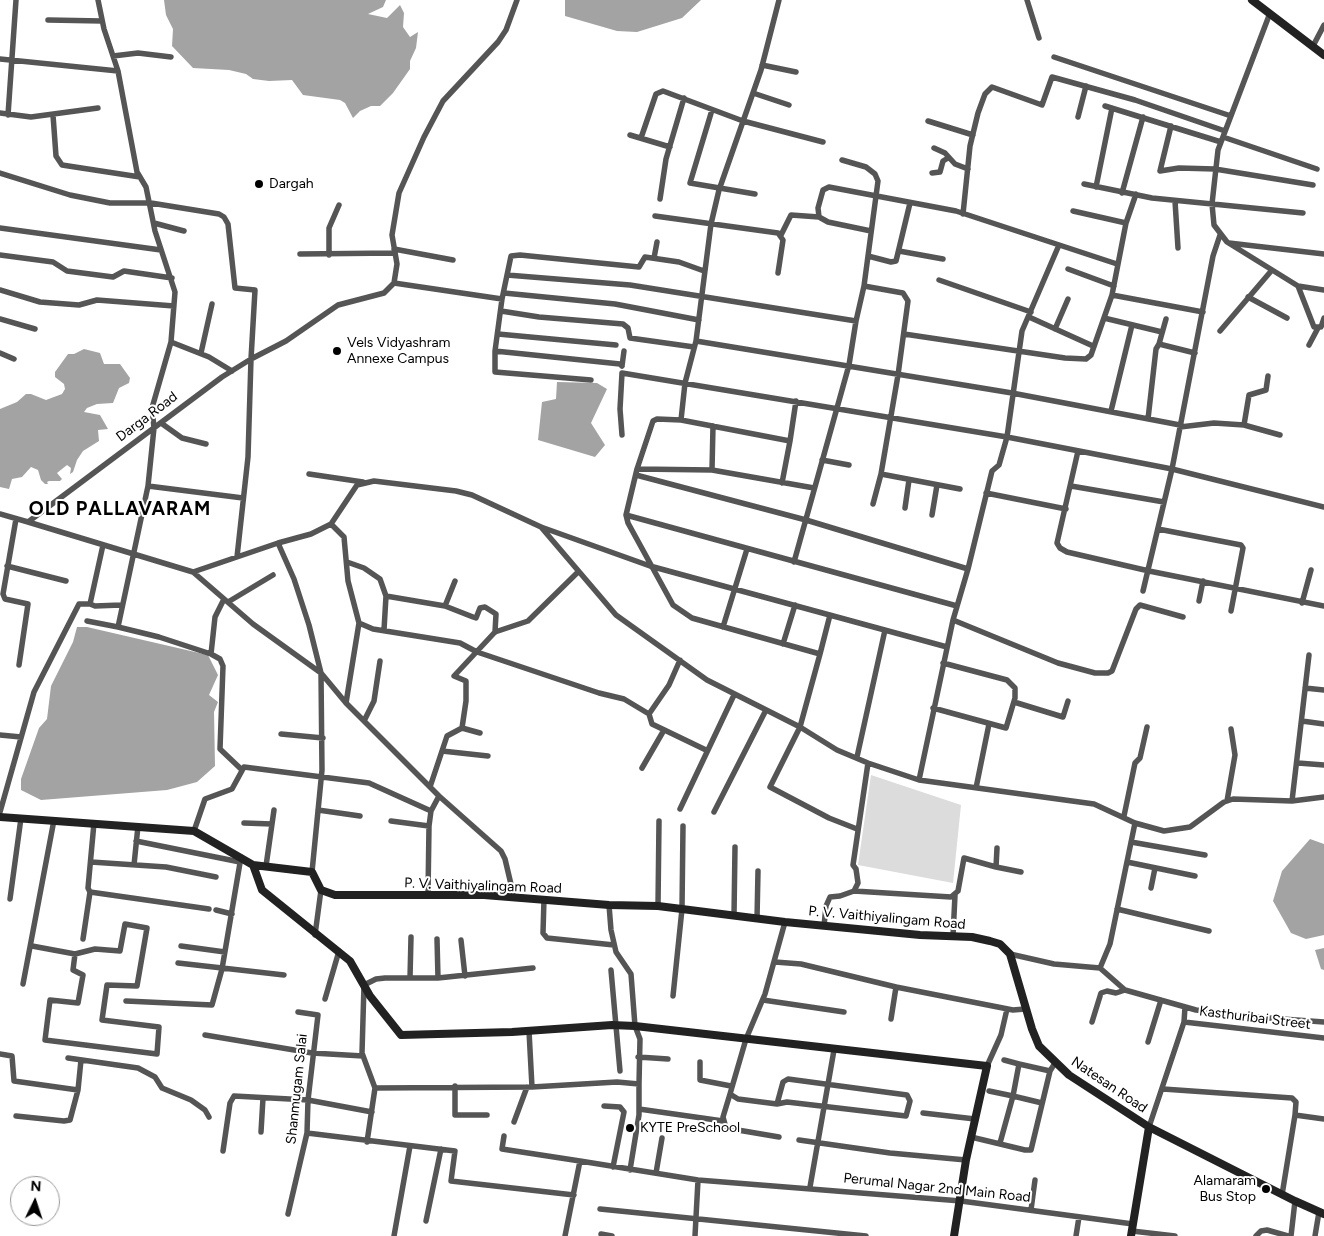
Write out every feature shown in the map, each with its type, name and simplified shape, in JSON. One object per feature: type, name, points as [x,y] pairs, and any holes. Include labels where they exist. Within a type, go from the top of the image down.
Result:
[{"type":"street","points":[[8,115],[16,0]]},
{"type":"street","points":[[98,0],[102,22],[118,71],[137,172],[146,187],[161,250],[172,278],[175,292],[171,342],[152,408],[154,428],[148,486],[121,604],[118,626]]},
{"type":"street","points":[[517,0],[506,30],[498,42],[443,102],[424,137],[399,193],[392,234],[398,264],[394,283],[503,296],[615,304],[699,320]]},
{"type":"street","points":[[681,420],[685,383],[699,320],[711,224],[719,190],[762,65],[779,0]]},
{"type":"street","points":[[1027,0],[1039,38]]},
{"type":"street","points":[[1252,0],[1324,55]]},
{"type":"street","points":[[1270,13],[1222,140],[1215,169],[1212,204],[1214,224],[1226,242],[1298,286],[1324,290]]},
{"type":"street","points":[[48,20],[102,22]]},
{"type":"street","points":[[1313,46],[1324,25]]},
{"type":"street","points":[[113,56],[138,53],[172,58]]},
{"type":"street","points":[[1054,57],[1231,116]]},
{"type":"street","points":[[0,59],[118,71]]},
{"type":"street","points":[[762,65],[796,72]]},
{"type":"street","points":[[963,214],[973,135],[984,94],[992,87],[1042,105],[1052,77],[1086,86],[1225,131]]},
{"type":"street","points":[[1078,117],[1086,86]]},
{"type":"street","points":[[641,138],[656,94],[663,91],[743,121],[823,142]]},
{"type":"street","points":[[753,94],[789,105]]},
{"type":"street","points":[[660,199],[670,146],[684,98]]},
{"type":"street","points":[[1105,106],[1317,169]]},
{"type":"street","points":[[0,113],[31,117],[98,108]]},
{"type":"street","points":[[1096,186],[1112,108]]},
{"type":"street","points":[[712,110],[689,180],[692,184],[719,190],[754,194]]},
{"type":"street","points":[[53,115],[56,156],[62,165],[140,177]]},
{"type":"street","points":[[1122,193],[1143,117]]},
{"type":"street","points":[[928,121],[973,135]]},
{"type":"street","points":[[1171,126],[1160,171],[1179,168],[1215,169],[1313,185]]},
{"type":"street","points":[[630,135],[670,146]]},
{"type":"street","points":[[934,148],[945,153],[948,158],[968,169]]},
{"type":"street","points":[[932,173],[940,172],[943,161],[948,158]]},
{"type":"street","points":[[794,562],[849,365],[864,286],[878,181],[875,174],[866,167],[842,160]]},
{"type":"street","points":[[0,173],[78,197],[110,203],[150,203],[213,212],[224,217],[228,224],[235,286],[238,289],[255,290],[248,457],[237,557]]},
{"type":"street","points":[[1084,184],[1122,193],[1175,201],[1303,213]]},
{"type":"street","points":[[819,217],[818,208],[826,187],[963,214],[1117,264]]},
{"type":"street","points":[[904,334],[1081,360],[1091,355],[1112,295],[1126,223],[1136,194]]},
{"type":"street","points":[[1175,201],[1178,248]]},
{"type":"street","points":[[868,256],[894,262],[899,251],[910,203]]},
{"type":"street","points":[[329,255],[329,228],[339,205]]},
{"type":"street","points":[[1072,211],[1126,223]]},
{"type":"street","points":[[781,235],[791,215],[819,217],[828,222],[870,231]]},
{"type":"street","points":[[654,216],[775,232],[781,235],[783,240],[778,273]]},
{"type":"street","points":[[154,223],[184,231]]},
{"type":"street","points":[[0,228],[161,250]]},
{"type":"street","points":[[1143,591],[1172,469],[1213,256],[1220,235]]},
{"type":"street","points":[[654,258],[657,242]]},
{"type":"street","points":[[1226,242],[1324,254]]},
{"type":"street","points":[[918,780],[953,620],[968,569],[992,471],[999,465],[1007,437],[1022,331],[1060,246]]},
{"type":"street","points":[[300,254],[329,255],[394,251],[452,260]]},
{"type":"street","points":[[899,251],[943,260]]},
{"type":"street","points":[[0,255],[53,262],[67,271],[113,277],[124,271],[172,278]]},
{"type":"street","points":[[591,380],[495,372],[495,351],[510,257],[514,255],[640,267],[645,257],[679,262],[704,271]]},
{"type":"street","points":[[1068,269],[1114,286]]},
{"type":"street","points":[[1220,332],[1272,270]]},
{"type":"street","points":[[507,275],[630,285],[856,321]]},
{"type":"street","points":[[939,280],[1030,315],[1055,329],[1094,346]]},
{"type":"street","name":"Darga Road","points":[[28,522],[232,371],[286,341],[338,305],[384,293],[394,283]]},
{"type":"street","points":[[864,286],[903,293],[907,296],[908,301],[898,375],[889,418],[881,474],[873,504]]},
{"type":"street","points":[[1298,286],[1311,323],[1318,328]]},
{"type":"street","points":[[0,290],[40,302],[79,305],[97,300],[174,306]]},
{"type":"street","points":[[1112,295],[1203,312]]},
{"type":"street","points":[[1248,297],[1287,318]]},
{"type":"street","points":[[1055,329],[1068,299]]},
{"type":"street","points":[[201,353],[212,304]]},
{"type":"street","points":[[501,311],[539,318],[623,324],[628,328],[630,338],[695,344],[849,365],[1148,418],[1180,426],[1214,423],[1244,425],[1280,435]]},
{"type":"street","points":[[1104,318],[1162,332]]},
{"type":"street","points":[[1309,345],[1318,328],[1322,325],[1324,318]]},
{"type":"street","points":[[0,319],[35,329]]},
{"type":"street","points":[[1148,418],[1156,349],[1166,319]]},
{"type":"street","points":[[1111,412],[1132,325]]},
{"type":"street","points":[[498,334],[616,345]]},
{"type":"street","points":[[171,342],[201,353],[232,371]]},
{"type":"street","points":[[1159,344],[1195,353]]},
{"type":"street","points":[[495,351],[620,364],[622,370]]},
{"type":"street","points":[[622,435],[620,409],[624,351]]},
{"type":"street","points":[[0,353],[14,359]]},
{"type":"street","points":[[622,370],[685,383],[1007,437],[1172,469],[1324,506]]},
{"type":"street","points":[[1244,425],[1249,395],[1266,390],[1268,376]]},
{"type":"street","points":[[782,483],[796,401]]},
{"type":"street","points":[[790,441],[681,420],[656,419],[653,421],[636,472],[626,515],[650,566],[673,606],[692,618],[820,654]]},
{"type":"street","points":[[161,423],[182,438],[206,444]]},
{"type":"street","points":[[712,470],[713,426]]},
{"type":"street","points":[[1078,451],[1058,543],[1060,548],[1067,552],[1149,571],[1324,606]]},
{"type":"street","points":[[822,460],[849,465]]},
{"type":"street","points":[[636,472],[712,470],[814,488]]},
{"type":"street","points":[[636,472],[806,520],[968,569]]},
{"type":"street","points":[[309,474],[363,482],[374,481],[456,491],[472,495],[541,527],[650,566],[947,647]]},
{"type":"street","points":[[881,474],[960,489]]},
{"type":"street","points":[[905,508],[909,480]]},
{"type":"street","points":[[193,572],[278,543],[311,534],[331,524],[353,490],[363,482]]},
{"type":"street","points":[[932,515],[937,485]]},
{"type":"street","points":[[148,486],[243,498]]},
{"type":"street","points":[[1071,486],[1164,502]]},
{"type":"street","points":[[986,493],[1066,509]]},
{"type":"street","points":[[0,514],[193,572],[253,624],[321,673],[346,703],[439,796],[503,855],[514,897]]},
{"type":"street","points":[[626,515],[957,606]]},
{"type":"street","points":[[16,519],[3,594],[5,599],[28,604],[19,664]]},
{"type":"street","points":[[331,524],[344,537],[348,581],[358,623],[346,703]]},
{"type":"street","points":[[541,527],[616,615],[734,695],[800,727],[837,750],[868,763],[918,780],[1094,804],[1124,816],[1135,823],[1164,831],[1190,827],[1227,801],[1233,799],[1292,801],[1324,797]]},
{"type":"street","points":[[1158,529],[1241,545],[1243,548],[1230,611]]},
{"type":"street","points":[[278,543],[294,579],[309,625],[321,673],[323,738],[312,872],[321,890],[315,935]]},
{"type":"street","points":[[90,604],[103,545]]},
{"type":"street","points":[[723,627],[747,549]]},
{"type":"street","points":[[347,562],[375,574],[380,579],[384,595],[386,596],[384,630]]},
{"type":"street","points":[[7,566],[66,581]]},
{"type":"street","points":[[1302,603],[1311,570]]},
{"type":"street","points":[[462,728],[466,701],[466,681],[454,676],[495,632],[528,621],[578,572]]},
{"type":"street","points":[[211,654],[215,617],[226,600],[274,575]]},
{"type":"street","points":[[445,606],[456,580]]},
{"type":"street","points":[[1200,601],[1203,582]]},
{"type":"street","points":[[386,596],[445,606],[476,618],[480,608],[485,608],[496,614],[495,632]]},
{"type":"street","points":[[0,812],[34,692],[79,604],[95,606],[121,604]]},
{"type":"street","points":[[783,644],[795,605]]},
{"type":"street","points":[[953,620],[1058,662],[1096,673],[1108,673],[1112,671],[1136,608],[1140,605],[1183,617]]},
{"type":"street","points":[[830,615],[800,727],[770,787],[829,818],[857,829]]},
{"type":"street","points":[[87,621],[118,626],[211,654],[220,659],[223,666],[220,749],[241,769]]},
{"type":"street","points":[[358,623],[384,630],[460,643],[477,652],[600,693],[624,699],[649,714],[652,724],[706,750]]},
{"type":"street","points":[[857,757],[885,630]]},
{"type":"street","points":[[1292,801],[1298,763],[1309,655]]},
{"type":"street","points":[[649,714],[669,685],[680,660]]},
{"type":"street","points":[[364,721],[374,701],[380,662]]},
{"type":"street","points":[[933,708],[1006,728],[1014,702],[1015,688],[1007,680],[943,663]]},
{"type":"street","points":[[1306,688],[1324,690]]},
{"type":"street","points":[[680,809],[706,750],[734,695]]},
{"type":"street","points":[[1014,702],[1063,717],[1068,701]]},
{"type":"street","points":[[714,812],[766,710]]},
{"type":"street","points":[[1302,721],[1324,724]]},
{"type":"street","points":[[976,788],[989,724]]},
{"type":"street","points":[[1124,816],[1135,763],[1140,758],[1148,727]]},
{"type":"street","points":[[430,787],[447,736],[462,728],[480,733]]},
{"type":"street","points":[[1227,801],[1235,755],[1231,729]]},
{"type":"street","points":[[642,768],[664,730]]},
{"type":"street","points":[[281,734],[323,738]]},
{"type":"street","points":[[0,735],[21,738]]},
{"type":"street","points":[[442,751],[488,756]]},
{"type":"street","points":[[854,891],[858,883],[856,869],[852,865],[868,763]]},
{"type":"street","points":[[1298,763],[1324,765]]},
{"type":"street","points":[[194,831],[205,799],[232,789],[241,769],[248,767],[369,784],[431,812]]},
{"type":"street","points":[[428,895],[429,826],[431,812],[439,796]]},
{"type":"street","points":[[266,866],[274,810]]},
{"type":"street","points":[[318,810],[360,816]]},
{"type":"street","points":[[0,817],[194,831],[240,860]]},
{"type":"street","points":[[10,899],[21,818]]},
{"type":"street","points":[[23,984],[32,946],[54,820]]},
{"type":"street","points":[[391,821],[429,826]]},
{"type":"street","points":[[658,906],[659,821]]},
{"type":"street","points":[[83,939],[90,892],[88,888],[94,823]]},
{"type":"street","points":[[244,823],[272,824]]},
{"type":"street","points":[[1100,968],[1110,944],[1135,823]]},
{"type":"street","points":[[134,864],[138,826]]},
{"type":"street","points":[[673,996],[682,910],[684,826]]},
{"type":"street","points":[[136,841],[254,864],[312,872]]},
{"type":"street","points":[[1131,842],[1205,855]]},
{"type":"street","points":[[734,916],[735,847]]},
{"type":"street","points":[[996,867],[997,848]]},
{"type":"street","points":[[953,936],[955,895],[958,891],[964,858],[1021,872]]},
{"type":"street","points":[[126,1002],[212,1005],[222,969],[240,860]]},
{"type":"street","points":[[91,862],[166,867],[216,877]]},
{"type":"street","points":[[1127,862],[1195,876]]},
{"type":"street","points":[[254,864],[262,890],[315,935],[339,951],[350,962],[370,996],[401,1035],[615,1025],[635,1026],[987,1066]]},
{"type":"street","points":[[1151,888],[1155,868]]},
{"type":"street","points":[[758,871],[758,919]]},
{"type":"street","name":"P. V. Vaithiyalingam Road","points":[[321,890],[335,895],[514,897],[608,905],[658,906],[784,922],[990,940],[1000,944],[1010,954]]},
{"type":"street","points":[[824,926],[826,906],[830,897],[854,891],[955,895]]},
{"type":"street","points":[[90,892],[209,908]]},
{"type":"street","points":[[544,899],[543,933],[547,938],[614,945]]},
{"type":"street","points":[[608,905],[614,945],[620,960],[631,974],[635,1026],[640,1039],[638,1057],[639,1110],[630,1170]]},
{"type":"street","points":[[1117,909],[1209,931]]},
{"type":"street","points":[[216,910],[232,914]]},
{"type":"street","points":[[723,1121],[731,1086],[746,1039],[763,1000],[784,922]]},
{"type":"street","points":[[32,946],[75,954],[95,949],[120,951],[125,924],[147,928],[137,986],[107,985],[102,1020],[159,1027],[157,1054],[45,1040],[50,1000],[78,1004],[83,975],[73,970],[75,954]]},
{"type":"street","points":[[410,978],[411,937]]},
{"type":"street","points":[[437,939],[438,978]]},
{"type":"street","points":[[461,940],[465,976]]},
{"type":"street","points":[[181,946],[225,952]]},
{"type":"street","points":[[325,999],[339,951]]},
{"type":"street","points":[[1010,954],[1054,964],[1100,968],[1125,990],[1185,1007],[1255,1017],[1324,1022]]},
{"type":"street","name":"Natesan Road","points":[[1010,954],[1025,1009],[1037,1042],[1069,1075],[1149,1127],[1321,1213]]},
{"type":"street","points":[[774,962],[801,964],[896,987],[1007,1009],[1025,1009]]},
{"type":"street","points":[[178,963],[284,975]]},
{"type":"street","points":[[364,985],[376,979],[438,978],[533,968]]},
{"type":"street","points":[[611,970],[620,1071]]},
{"type":"street","points":[[364,985],[363,1056],[375,1088],[367,1142]]},
{"type":"street","points":[[891,1018],[896,987]]},
{"type":"street","points":[[1092,1022],[1101,993],[1107,991],[1116,993],[1125,990]]},
{"type":"street","points":[[763,1000],[844,1012]]},
{"type":"street","points":[[1148,1042],[1161,1000]]},
{"type":"street","points":[[1132,1230],[1149,1127],[1184,1022],[1185,1007]]},
{"type":"street","points":[[954,1236],[966,1160],[987,1066],[1001,1035],[1007,1009]]},
{"type":"street","name":"Shanmugam Salai","points":[[288,1214],[307,1133],[312,1053],[318,1015],[298,1012]]},
{"type":"street","name":"Kasthuribai Street","points":[[1184,1022],[1324,1038]]},
{"type":"street","points":[[514,1122],[529,1087],[529,1030]]},
{"type":"street","points":[[205,1035],[312,1053],[363,1056]]},
{"type":"street","points":[[810,1187],[834,1050]]},
{"type":"street","points":[[0,1054],[12,1056],[14,1081],[78,1090]]},
{"type":"street","points":[[638,1057],[668,1059]]},
{"type":"street","points":[[68,1058],[138,1068],[155,1077],[162,1088],[191,1100],[205,1110],[209,1117]]},
{"type":"street","points":[[16,1116],[68,1121],[72,1118],[78,1090],[81,1060]]},
{"type":"street","points":[[1004,1060],[1050,1071]]},
{"type":"street","points":[[700,1062],[700,1080],[731,1086]]},
{"type":"street","points":[[971,1138],[1031,1150],[1050,1071],[1055,1062]]},
{"type":"street","points":[[1000,1144],[1019,1064]]},
{"type":"street","points":[[730,1094],[738,1099],[777,1104],[787,1102],[906,1116],[910,1100],[907,1095],[785,1080],[777,1104]]},
{"type":"street","points":[[375,1088],[529,1087],[617,1082],[639,1084]]},
{"type":"street","points":[[455,1086],[454,1114],[487,1114]]},
{"type":"street","points":[[1163,1089],[1292,1098],[1296,1102],[1295,1115],[1282,1195]]},
{"type":"street","points":[[989,1091],[1042,1103]]},
{"type":"street","points":[[223,1151],[232,1098],[237,1096],[308,1100],[372,1112]]},
{"type":"street","points":[[261,1132],[263,1098]]},
{"type":"street","points":[[604,1106],[620,1107],[624,1112],[613,1167]]},
{"type":"street","points":[[639,1110],[723,1121],[730,1130],[779,1137]]},
{"type":"street","points":[[923,1113],[975,1119]]},
{"type":"street","points":[[1295,1115],[1324,1119]]},
{"type":"street","points":[[307,1133],[367,1142],[455,1150],[452,1181],[574,1195]]},
{"type":"street","name":"Perumal Nagar 2nd Main Road","points":[[504,1136],[502,1149],[656,1174],[698,1180],[810,1187],[961,1201],[1079,1217],[1132,1230],[1175,1236]]},
{"type":"street","points":[[656,1174],[662,1138]]},
{"type":"street","points":[[799,1140],[890,1153],[966,1160]]},
{"type":"street","points":[[394,1236],[410,1146]]},
{"type":"street","points":[[426,1221],[441,1149]]},
{"type":"street","points":[[565,1236],[580,1161]]},
{"type":"street","points":[[695,1236],[698,1180]]},
{"type":"street","points":[[1031,1210],[1035,1180]]},
{"type":"street","points":[[1256,1236],[1260,1231],[1267,1230],[1290,1236],[1294,1201]]},
{"type":"street","points":[[600,1209],[697,1221],[866,1236]]},
{"type":"street","points":[[1315,1236],[1321,1213]]},
{"type":"street","points":[[1076,1236],[1079,1217]]},
{"type":"street","points":[[601,1234],[612,1236]]},
{"type":"shaded area","points":[[164,0],[386,0],[383,7],[368,14],[387,18],[400,5],[404,13],[403,27],[410,37],[418,32],[416,48],[410,61],[410,69],[393,93],[380,106],[371,106],[360,111],[353,118],[345,103],[340,100],[303,95],[292,80],[269,81],[253,79],[246,74],[229,70],[193,68],[172,46],[173,29],[166,15]]},
{"type":"shaded area","points":[[565,0],[701,0],[682,18],[637,32],[617,31],[565,16]]},
{"type":"shaded area","points":[[84,349],[100,353],[104,364],[120,364],[130,378],[129,383],[119,388],[113,403],[97,404],[87,408],[84,412],[100,415],[108,429],[98,430],[99,441],[83,451],[77,460],[73,472],[70,474],[71,468],[67,465],[57,473],[62,479],[60,481],[49,481],[47,482],[48,484],[45,484],[41,480],[38,470],[31,467],[22,477],[12,479],[9,489],[0,487],[0,409],[17,402],[26,394],[46,400],[62,394],[65,389],[64,384],[55,377],[55,372],[68,354],[74,354]]},
{"type":"shaded area","points":[[557,382],[597,383],[607,389],[591,423],[605,445],[595,457],[538,440],[542,402],[556,399]]},
{"type":"shaded area","points":[[77,627],[87,627],[208,655],[218,675],[209,695],[218,702],[214,712],[215,766],[197,782],[167,790],[41,800],[21,790],[21,779],[39,728],[47,719],[51,686],[73,642]]},
{"type":"shaded area","points":[[871,775],[961,805],[953,883],[858,865]]},
{"type":"shaded area","points":[[1310,839],[1324,844],[1324,935],[1306,939],[1291,933],[1273,901],[1282,871]]},
{"type":"shaded area","points":[[1324,948],[1324,970],[1321,969],[1315,950]]},
{"type":"place","name":"Dargah","points":[[259,184]]},
{"type":"place","name":"Vels Vidyashram Annexe Campus","points":[[337,351]]},
{"type":"place","name":"KYTE PreSchool","points":[[630,1128]]},
{"type":"place","name":"Alamaram Bus Stop","points":[[1266,1189]]},
{"type":"district","name":"OLD PALLAVARAM","points":[[120,509]]}]
